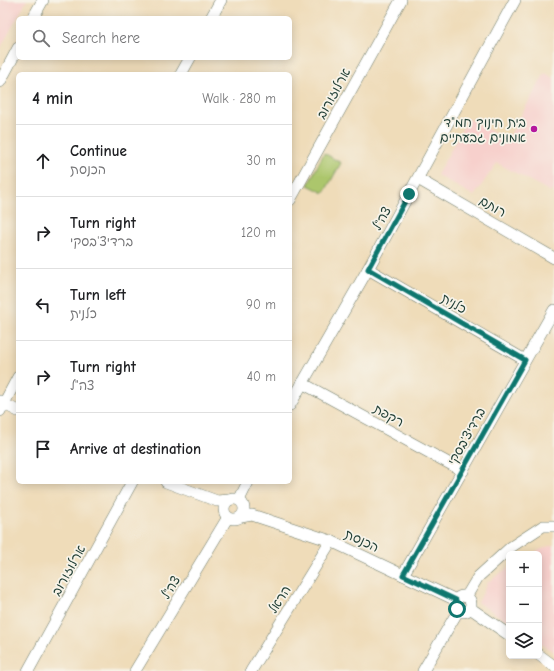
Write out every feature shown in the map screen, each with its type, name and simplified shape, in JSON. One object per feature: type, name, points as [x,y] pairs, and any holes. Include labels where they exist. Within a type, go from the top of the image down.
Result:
[{"type":"street","points":[[34,16],[43,0]]},
{"type":"street","points":[[212,16],[221,0]]},
{"type":"street","name":"ארלוזורוב","points":[[292,196],[401,0]]},
{"type":"street","name":"צה\"ל","points":[[292,401],[368,269],[516,0]]},
{"type":"street","points":[[0,82],[16,52]]},
{"type":"street","points":[[182,72],[189,60]]},
{"type":"street","name":"רותם","points":[[418,179],[554,258]]},
{"type":"street","name":"כלנית","points":[[368,269],[525,360]]},
{"type":"street","name":"ברדיצ'בסקי","points":[[403,575],[554,310]]},
{"type":"street","points":[[16,380],[1,405],[16,410]]},
{"type":"street","name":"רקפת","points":[[302,383],[463,471]]},
{"type":"street","name":"ארלוזורוב","points":[[28,671],[131,484]]},
{"type":"street","points":[[171,484],[217,501],[237,501],[252,515]]},
{"type":"street","points":[[226,514],[224,506],[237,501],[247,484]]},
{"type":"street","points":[[217,501],[226,514],[233,519],[252,515]]},
{"type":"street","points":[[237,501],[244,511],[241,517]]},
{"type":"street","name":"צה\"ל","points":[[135,671],[226,514]]},
{"type":"street","name":"הכנסת","points":[[252,515],[331,541],[460,603]]},
{"type":"street","points":[[423,671],[460,603],[478,577],[511,547],[543,526],[554,526]]},
{"type":"street","name":"הראל","points":[[251,671],[331,541]]},
{"type":"street","points":[[460,603],[463,612],[466,612],[470,608],[506,633]]},
{"type":"street","points":[[542,658],[554,666]]},
{"type":"shaded area","points":[[0,0],[27,0],[18,16],[16,16],[16,20],[0,49]]},
{"type":"shaded area","name":"בית חינוך חמ\"ד אמונים גבעתיים","points":[[545,73],[554,78],[554,188],[551,192],[497,163],[474,196],[437,175],[468,118],[507,140]]},
{"type":"shaded area","points":[[554,545],[554,652],[542,644],[542,551],[537,551]]},
{"type":"shaded area","points":[[506,569],[506,620],[478,603],[488,582]]},
{"type":"green space","points":[[324,153],[341,163],[324,193],[308,185]]},
{"type":"place","name":"בית חינוך חמ\"ד אמונים גבעתיים","points":[[534,129]]},
{"type":"route","points":[[409,194],[368,269],[525,360],[403,575],[456,600],[455,607],[457,609]]}]
